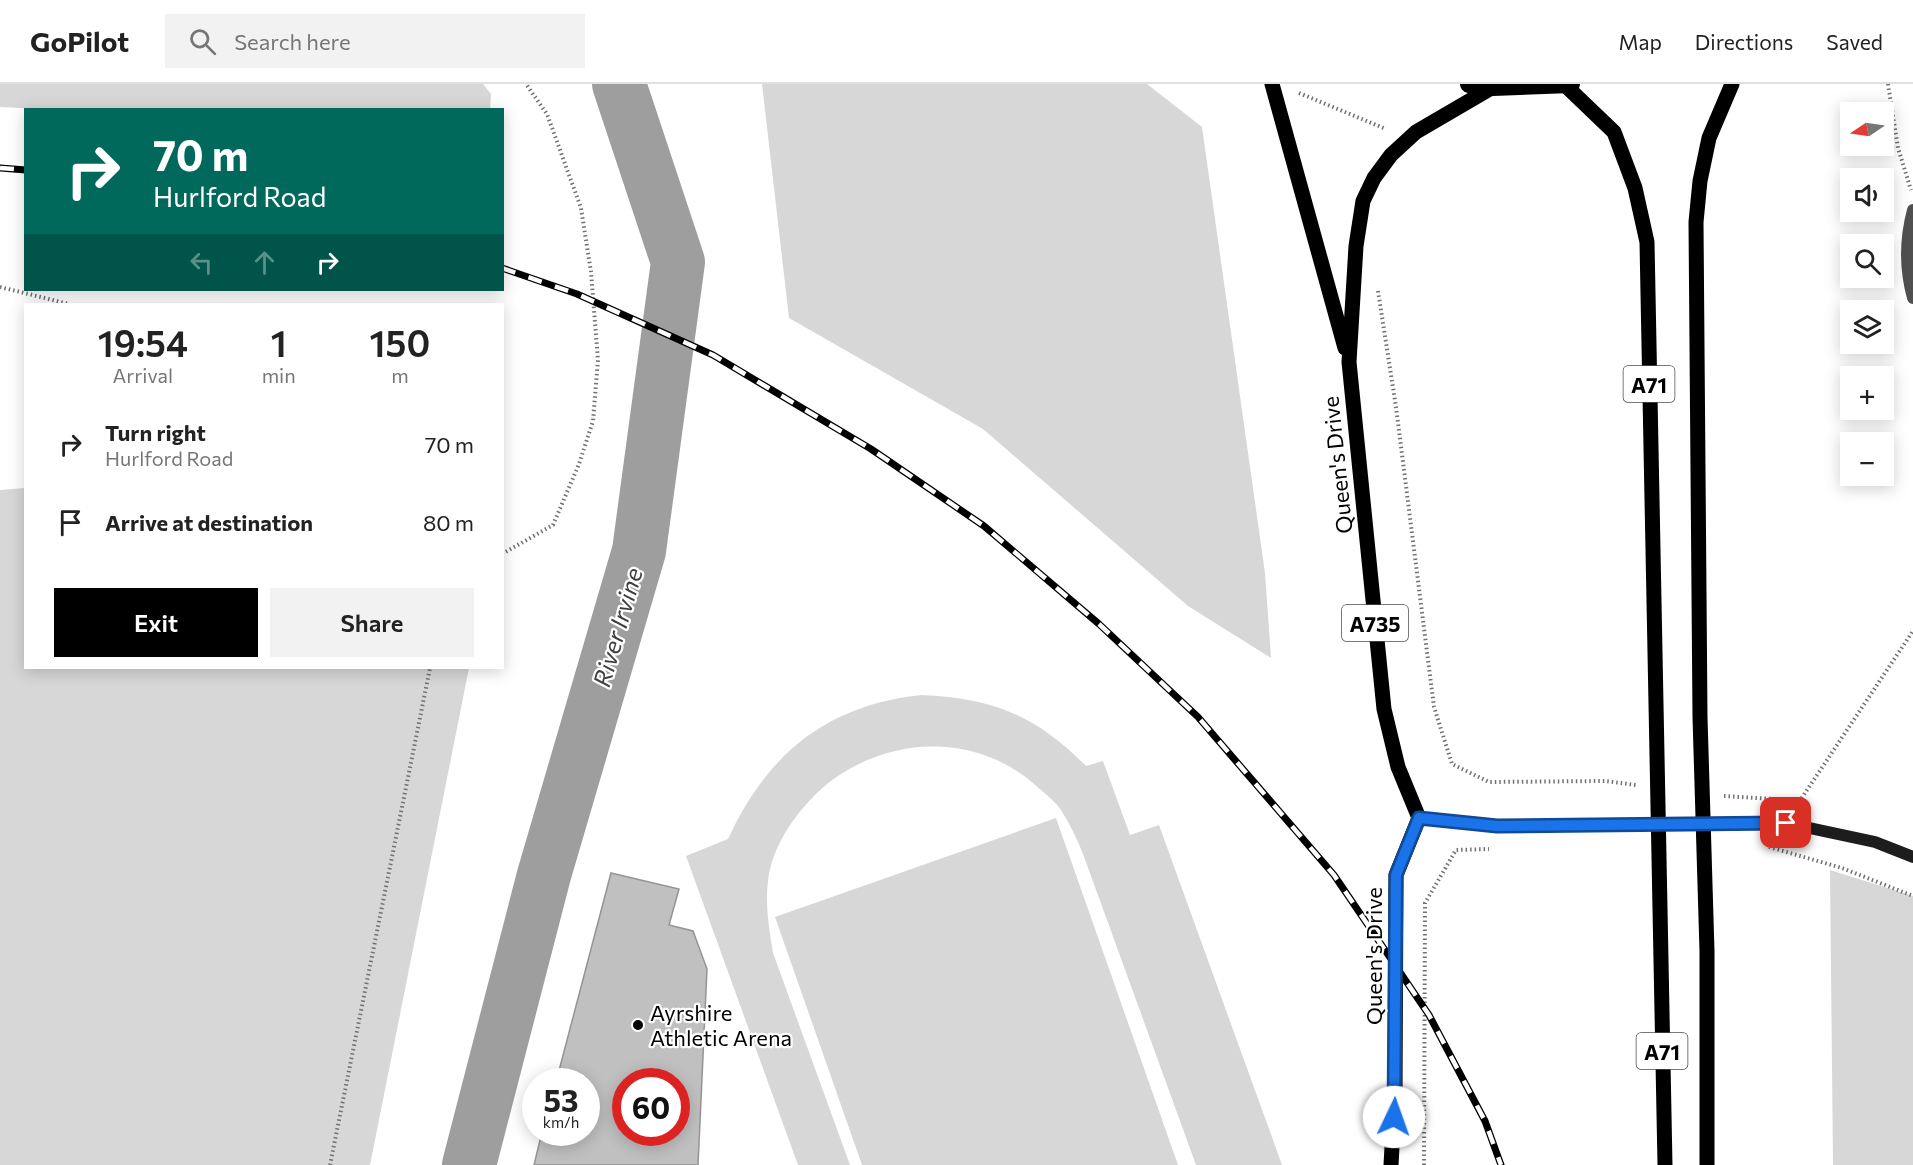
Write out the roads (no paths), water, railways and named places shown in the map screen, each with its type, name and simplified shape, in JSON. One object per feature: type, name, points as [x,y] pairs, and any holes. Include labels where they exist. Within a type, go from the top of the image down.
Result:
[{"type":"highway","points":[[1468,84],[1493,87],[1568,84]]},
{"type":"main road","name":"Queen's Drive","points":[[1272,84],[1349,362]]},
{"type":"main road","name":"A71","points":[[1568,84],[1614,132],[1635,188],[1647,242],[1658,936],[1665,1165]]},
{"type":"main road","name":"A71","points":[[1707,1165],[1707,951],[1700,717],[1696,222],[1700,181],[1709,138],[1732,84]]},
{"type":"main road","name":"Queen's Drive","points":[[1390,1165],[1395,1093],[1396,875],[1419,818],[1398,767],[1384,710],[1349,362],[1356,246],[1363,201],[1374,178],[1390,155],[1409,138],[1448,111],[1493,87]]},
{"type":"main road","points":[[1419,818],[1497,826],[1786,823],[1875,842],[1913,857]]},
{"type":"street","points":[[1913,210],[1908,228],[1906,274],[1913,298]]},
{"type":"waterway","name":"River Irvine","points":[[469,1165],[544,875],[639,551],[678,262],[619,84]]},
{"type":"railway","points":[[0,168],[24,170]]},
{"type":"railway","points":[[504,269],[577,294],[713,355],[871,449],[984,526],[1099,624],[1198,717],[1334,875],[1429,1015],[1485,1121],[1501,1165]]},
{"type":"place","name":"Ayrshire Athletic Arena","points":[[638,1025]]}]
